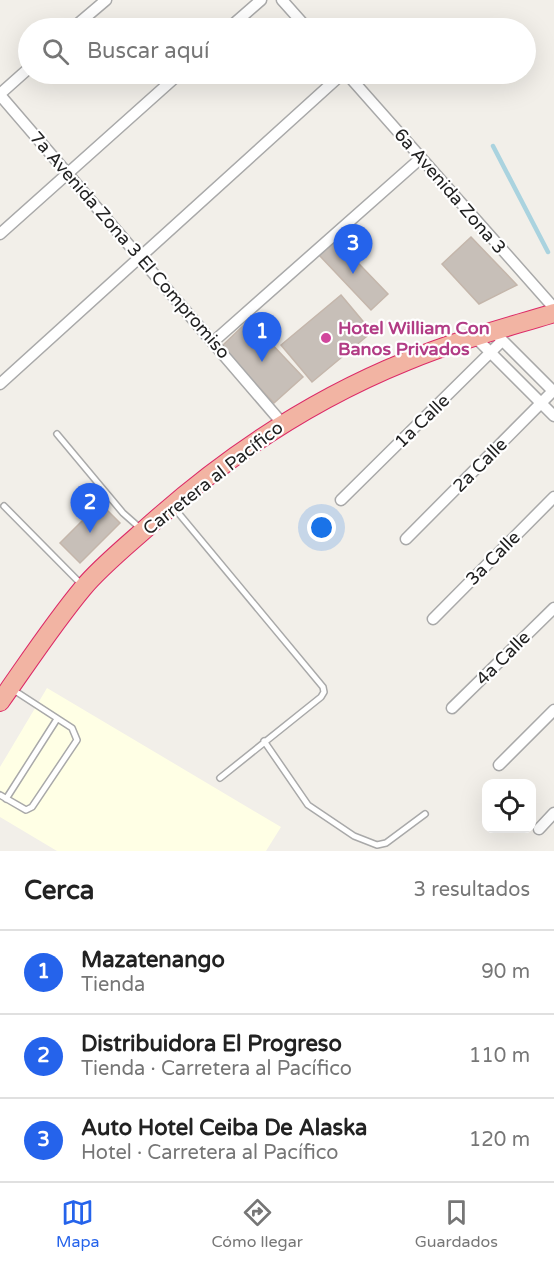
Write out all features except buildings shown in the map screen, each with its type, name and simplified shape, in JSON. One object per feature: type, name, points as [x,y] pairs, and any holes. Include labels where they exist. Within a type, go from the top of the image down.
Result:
[{"type":"highway","name":"Carretera al Pacífico","points":[[5,695],[84,587],[171,506],[253,442],[282,423],[390,368],[475,337],[498,336],[554,311]]},
{"type":"street","points":[[85,18],[105,0]]},
{"type":"street","points":[[240,18],[261,0]]},
{"type":"street","points":[[282,0],[298,18]]},
{"type":"street","points":[[0,94],[18,78]]},
{"type":"street","points":[[0,234],[168,84]]},
{"type":"street","points":[[0,384],[331,84]]},
{"type":"street","name":"6a Avenida Zona 3","points":[[356,84],[554,311]]},
{"type":"street","name":"7a Avenida Zona 3 El Compromiso","points":[[0,94],[282,423]]},
{"type":"street","points":[[213,342],[421,158]]},
{"type":"street","points":[[498,336],[554,392]]},
{"type":"street","name":"1a Calle","points":[[341,500],[491,353],[498,336]]},
{"type":"street","points":[[475,337],[554,416]]},
{"type":"street","name":"2a Calle","points":[[406,539],[554,392]]},
{"type":"street","name":"3a Calle","points":[[433,619],[554,497]]},
{"type":"street","name":"4a Calle","points":[[452,708],[554,608]]},
{"type":"street","points":[[499,765],[554,710]]},
{"type":"street","points":[[538,828],[554,813]]},
{"type":"lane","points":[[57,434],[123,513],[143,531]]},
{"type":"lane","points":[[4,506],[84,587]]},
{"type":"lane","points":[[171,506],[323,687],[324,692],[321,697],[219,778]]},
{"type":"lane","points":[[0,795],[27,810],[32,807],[77,740],[72,728],[5,695]]},
{"type":"lane","points":[[6,799],[57,719]]},
{"type":"lane","points":[[264,741],[308,805],[354,836],[377,845],[386,843],[425,814]]},
{"type":"shaded area","points":[[47,688],[281,827],[266,851],[57,851],[0,817],[0,767]]},
{"type":"waterway","points":[[493,146],[548,252]]},
{"type":"place","name":"Auto Hotel Ceiba De Alaska","points":[[353,274]]},
{"type":"place","name":"Hotel William Con Banos Privados","points":[[326,338]]},
{"type":"place","name":"Mazatenango","points":[[262,362]]},
{"type":"place","name":"Distribuidora El Progreso","points":[[90,533]]}]
